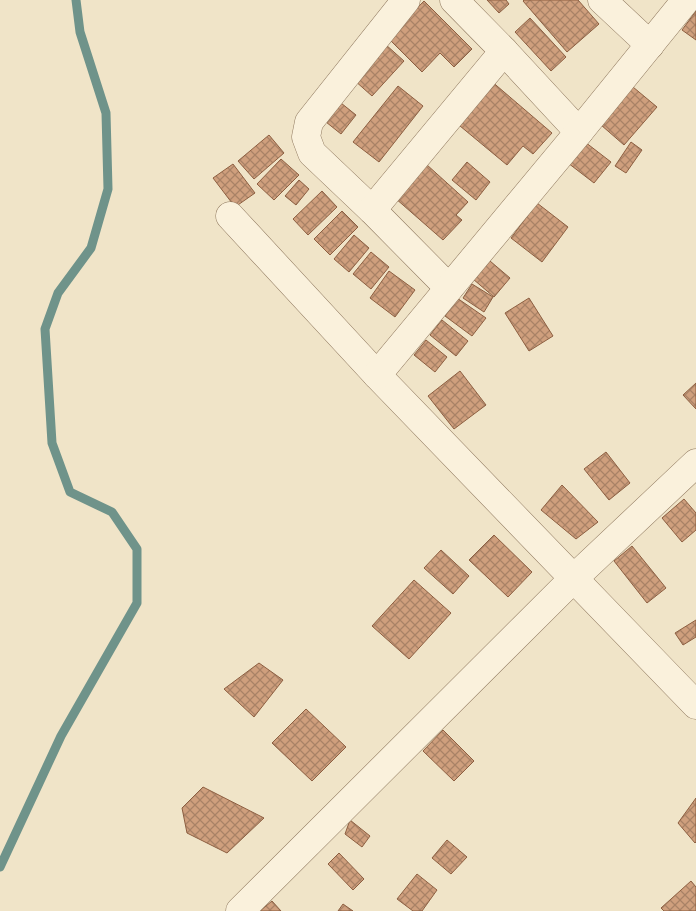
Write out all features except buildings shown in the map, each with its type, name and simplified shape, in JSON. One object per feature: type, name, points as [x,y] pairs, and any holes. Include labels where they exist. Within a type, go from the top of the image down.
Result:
[{"type":"street","points":[[406,0],[309,122],[306,137],[312,153],[372,210],[449,288]]},
{"type":"street","points":[[454,0],[579,132]]},
{"type":"street","points":[[602,0],[650,45]]},
{"type":"street","points":[[377,375],[686,0]]},
{"type":"street","points":[[372,210],[504,51]]},
{"type":"street","points":[[230,216],[377,375],[696,705]]},
{"type":"street","points":[[240,911],[573,579],[696,463]]},
{"type":"waterway","points":[[0,867],[61,736],[137,603],[137,549],[112,512],[70,492],[52,443],[45,329],[58,293],[91,248],[108,189],[106,113],[80,32],[76,0]]}]
